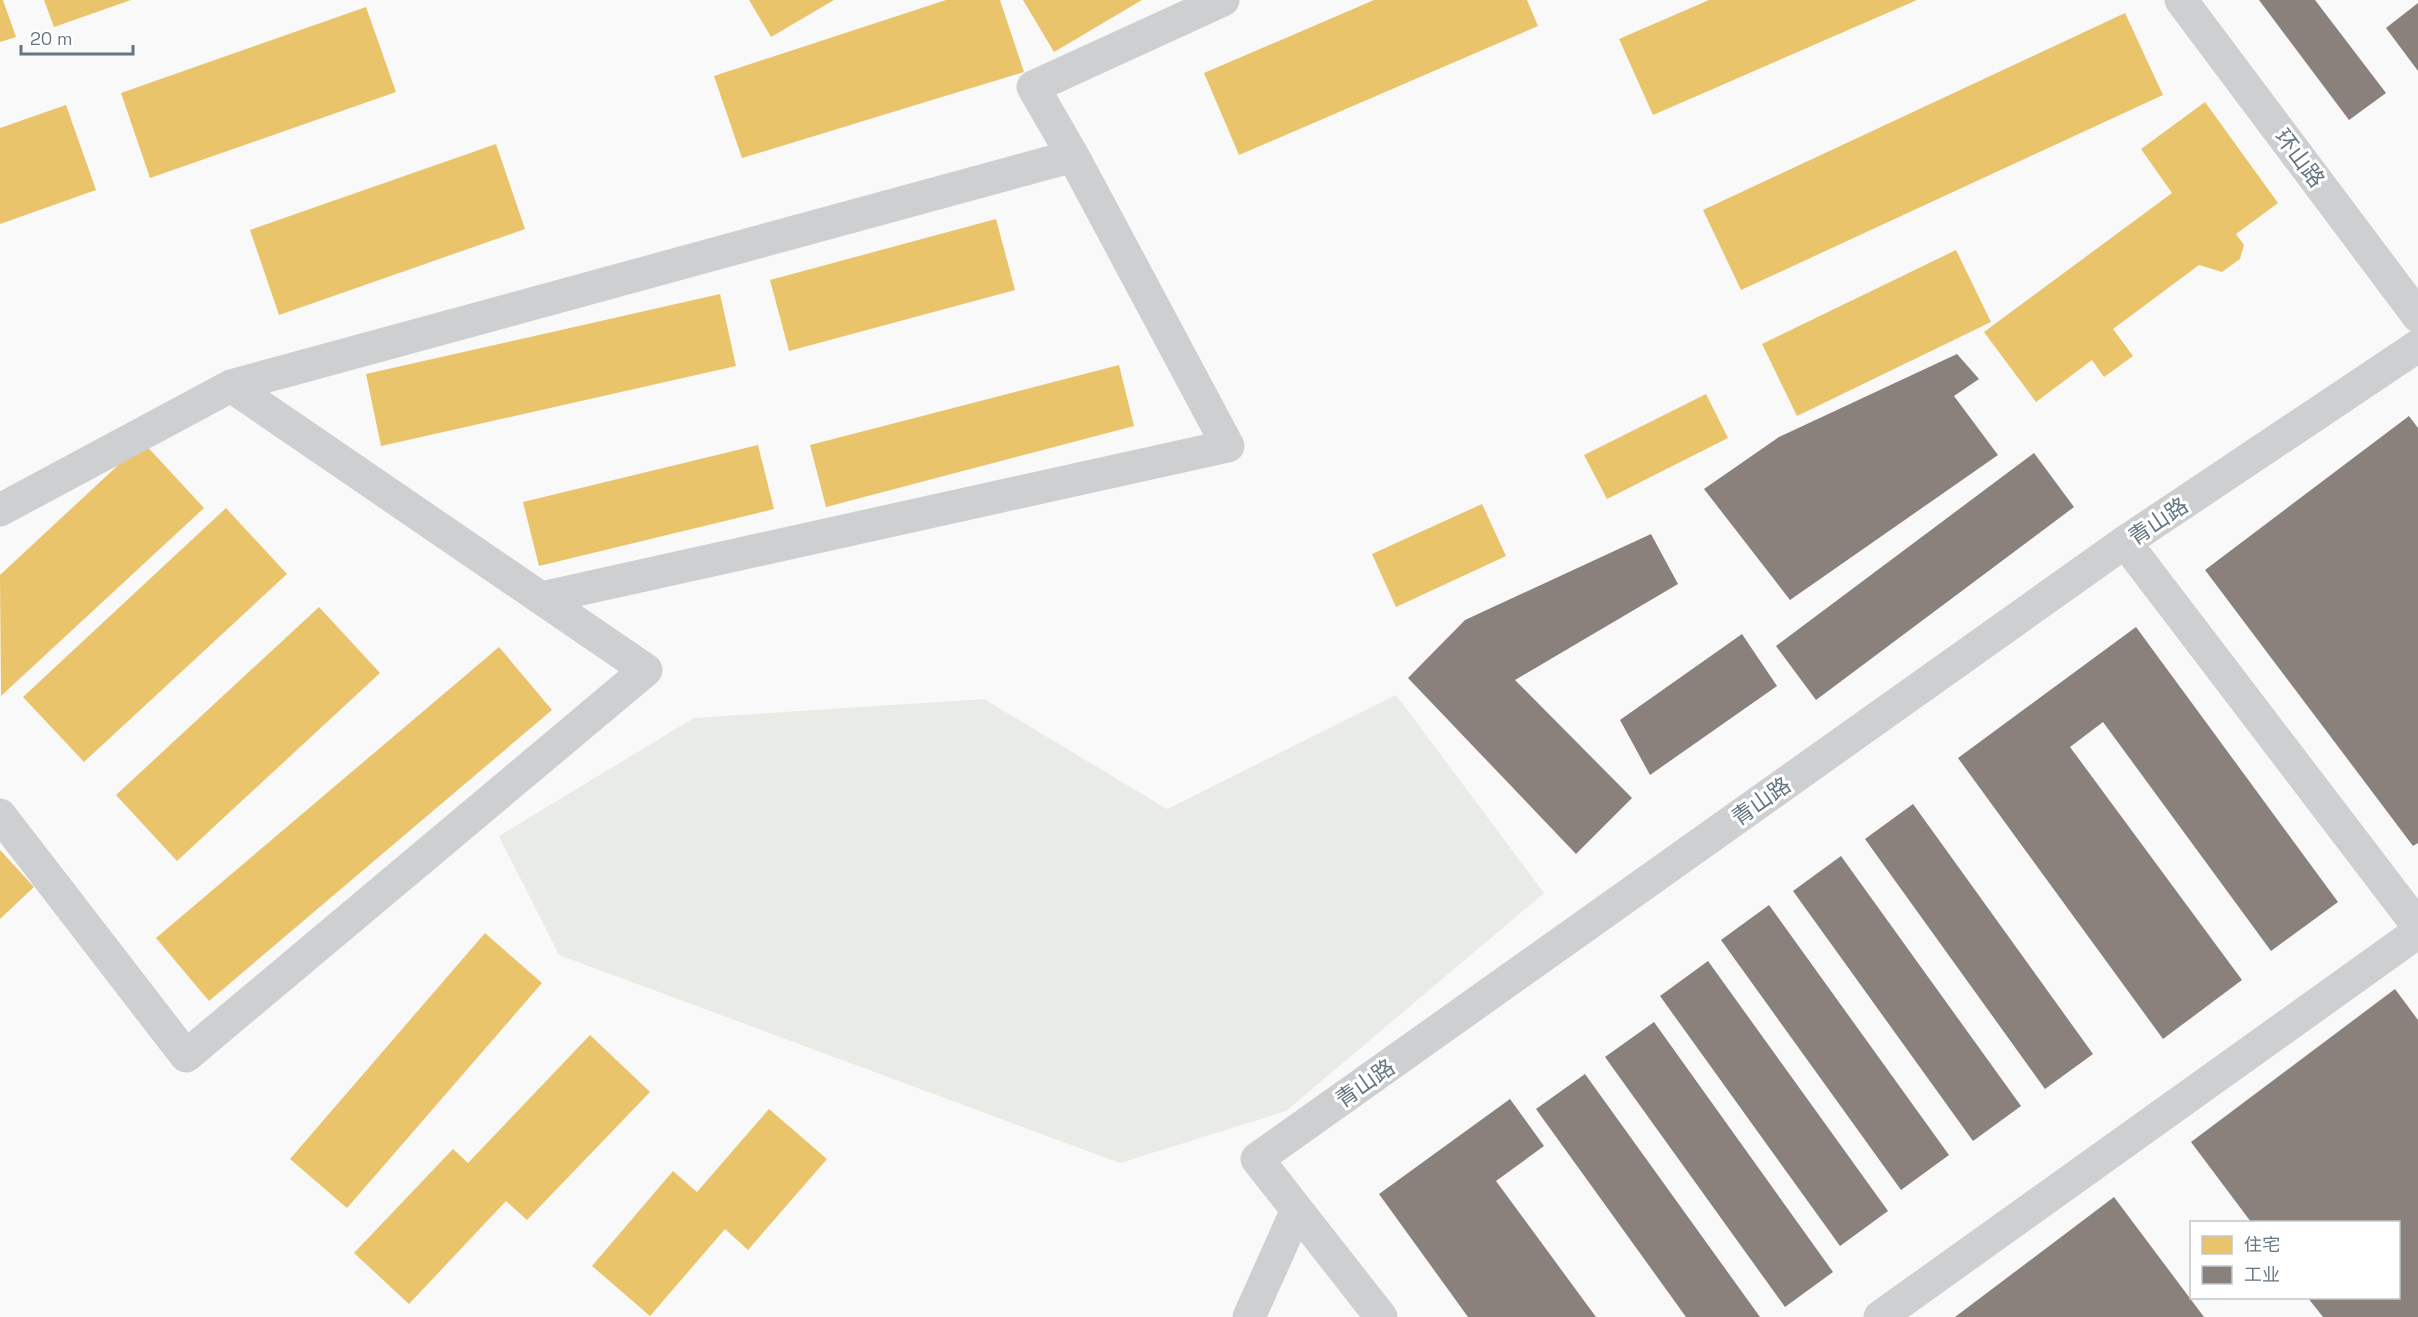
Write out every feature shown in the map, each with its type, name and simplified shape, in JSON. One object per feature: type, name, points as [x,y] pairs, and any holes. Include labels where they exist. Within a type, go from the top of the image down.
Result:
[{"type":"street","points":[[541,598],[1228,446],[1073,156],[1033,87],[1223,0]]},
{"type":"street","name":"环山路","points":[[2181,0],[2418,316]]},
{"type":"street","points":[[0,510],[231,386],[1073,156]]},
{"type":"street","name":"青山路","points":[[1297,1210],[1257,1160],[2125,542],[2418,346]]},
{"type":"street","points":[[0,814],[186,1056],[646,670],[231,386]]},
{"type":"street","points":[[2125,542],[2418,926]]},
{"type":"street","points":[[1880,1317],[2418,932]]},
{"type":"street","points":[[1249,1317],[1297,1210],[1381,1317]]},
{"type":"shaded area","points":[[1396,695],[1544,893],[1286,1111],[1120,1163],[559,955],[499,836],[694,718],[984,699],[1167,809]]},
{"type":"building: 住宅","points":[[0,0],[3,0],[16,37],[0,42]]},
{"type":"building: 住宅","points":[[44,0],[131,0],[54,27]]},
{"type":"building: 住宅","points":[[749,0],[834,0],[771,37]]},
{"type":"building: 住宅","points":[[946,0],[1000,0],[1024,72],[742,158],[714,76]]},
{"type":"building: 住宅","points":[[1023,0],[1142,0],[1054,52]]},
{"type":"building: 住宅","points":[[1374,0],[1527,0],[1538,26],[1239,155],[1204,73]]},
{"type":"building: 住宅","points":[[1709,0],[1917,0],[1653,115],[1619,39]]},
{"type":"building: 住宅","points":[[366,7],[396,92],[150,178],[121,93]]},
{"type":"building: 住宅","points":[[2125,13],[2163,95],[1741,290],[1703,210]]},
{"type":"building: 住宅","points":[[2205,102],[2278,203],[2236,234],[2244,245],[2240,259],[2222,272],[2199,265],[2113,329],[2133,356],[2104,377],[2092,360],[2036,402],[1984,332],[2172,193],[2141,149]]},
{"type":"building: 住宅","points":[[66,105],[96,190],[0,224],[0,128]]},
{"type":"building: 住宅","points":[[496,144],[525,229],[279,315],[250,230]]},
{"type":"building: 住宅","points":[[996,219],[1015,290],[789,351],[770,280]]},
{"type":"building: 住宅","points":[[1956,250],[1991,322],[1797,416],[1762,344]]},
{"type":"building: 住宅","points":[[720,294],[736,366],[381,446],[366,374]]},
{"type":"building: 住宅","points":[[1119,365],[1134,426],[826,507],[810,445]]},
{"type":"building: 住宅","points":[[1706,394],[1728,438],[1607,499],[1584,455]]},
{"type":"building: 住宅","points":[[143,442],[204,508],[1,696],[0,575]]},
{"type":"building: 住宅","points":[[758,445],[774,509],[539,566],[523,502]]},
{"type":"building: 住宅","points":[[1482,504],[1506,556],[1396,607],[1372,554]]},
{"type":"building: 住宅","points":[[226,508],[287,574],[84,762],[23,697]]},
{"type":"building: 住宅","points":[[319,607],[380,673],[177,861],[116,795]]},
{"type":"building: 住宅","points":[[499,647],[552,710],[209,1001],[156,938]]},
{"type":"building: 住宅","points":[[0,850],[34,887],[0,919]]},
{"type":"building: 住宅","points":[[485,933],[542,983],[347,1208],[290,1159]]},
{"type":"building: 住宅","points":[[590,1035],[650,1092],[527,1220],[506,1201],[409,1304],[354,1253],[453,1149],[468,1163]]},
{"type":"building: 住宅","points":[[769,1109],[827,1159],[748,1250],[725,1229],[650,1316],[592,1266],[673,1171],[697,1192]]},
{"type":"building: 工业","points":[[2259,0],[2315,0],[2386,93],[2349,120]]},
{"type":"building: 工业","points":[[2418,3],[2418,71],[2386,28]]},
{"type":"building: 工业","points":[[1957,354],[1979,379],[1954,396],[1998,455],[1790,600],[1704,489],[1779,437]]},
{"type":"building: 工业","points":[[2409,416],[2418,428],[2418,843],[2413,846],[2205,570]]},
{"type":"building: 工业","points":[[2034,453],[2074,507],[1816,700],[1776,646]]},
{"type":"building: 工业","points":[[1651,534],[1678,584],[1515,680],[1632,798],[1576,854],[1408,678],[1465,620]]},
{"type":"building: 工业","points":[[2136,627],[2338,902],[2271,951],[2103,722],[2070,747],[2242,980],[2163,1039],[1958,758]]},
{"type":"building: 工业","points":[[1742,634],[1777,686],[1650,775],[1620,720]]},
{"type":"building: 工业","points":[[1913,804],[2093,1054],[2045,1089],[1865,839]]},
{"type":"building: 工业","points":[[1841,856],[2021,1106],[1973,1141],[1793,891]]},
{"type":"building: 工业","points":[[1769,905],[1949,1155],[1901,1190],[1721,940]]},
{"type":"building: 工业","points":[[1708,961],[1888,1211],[1840,1246],[1660,996]]},
{"type":"building: 工业","points":[[2395,989],[2418,1020],[2418,1317],[2323,1317],[2309,1299],[2400,1299],[2400,1221],[2250,1221],[2191,1142]]},
{"type":"building: 工业","points":[[1654,1022],[1833,1272],[1785,1307],[1605,1057]]},
{"type":"building: 工业","points":[[1585,1074],[1760,1317],[1686,1317],[1536,1109]]},
{"type":"building: 工业","points":[[1510,1099],[1544,1146],[1496,1181],[1596,1317],[1468,1317],[1379,1194]]},
{"type":"building: 工业","points":[[2114,1197],[2204,1317],[1955,1317]]}]
